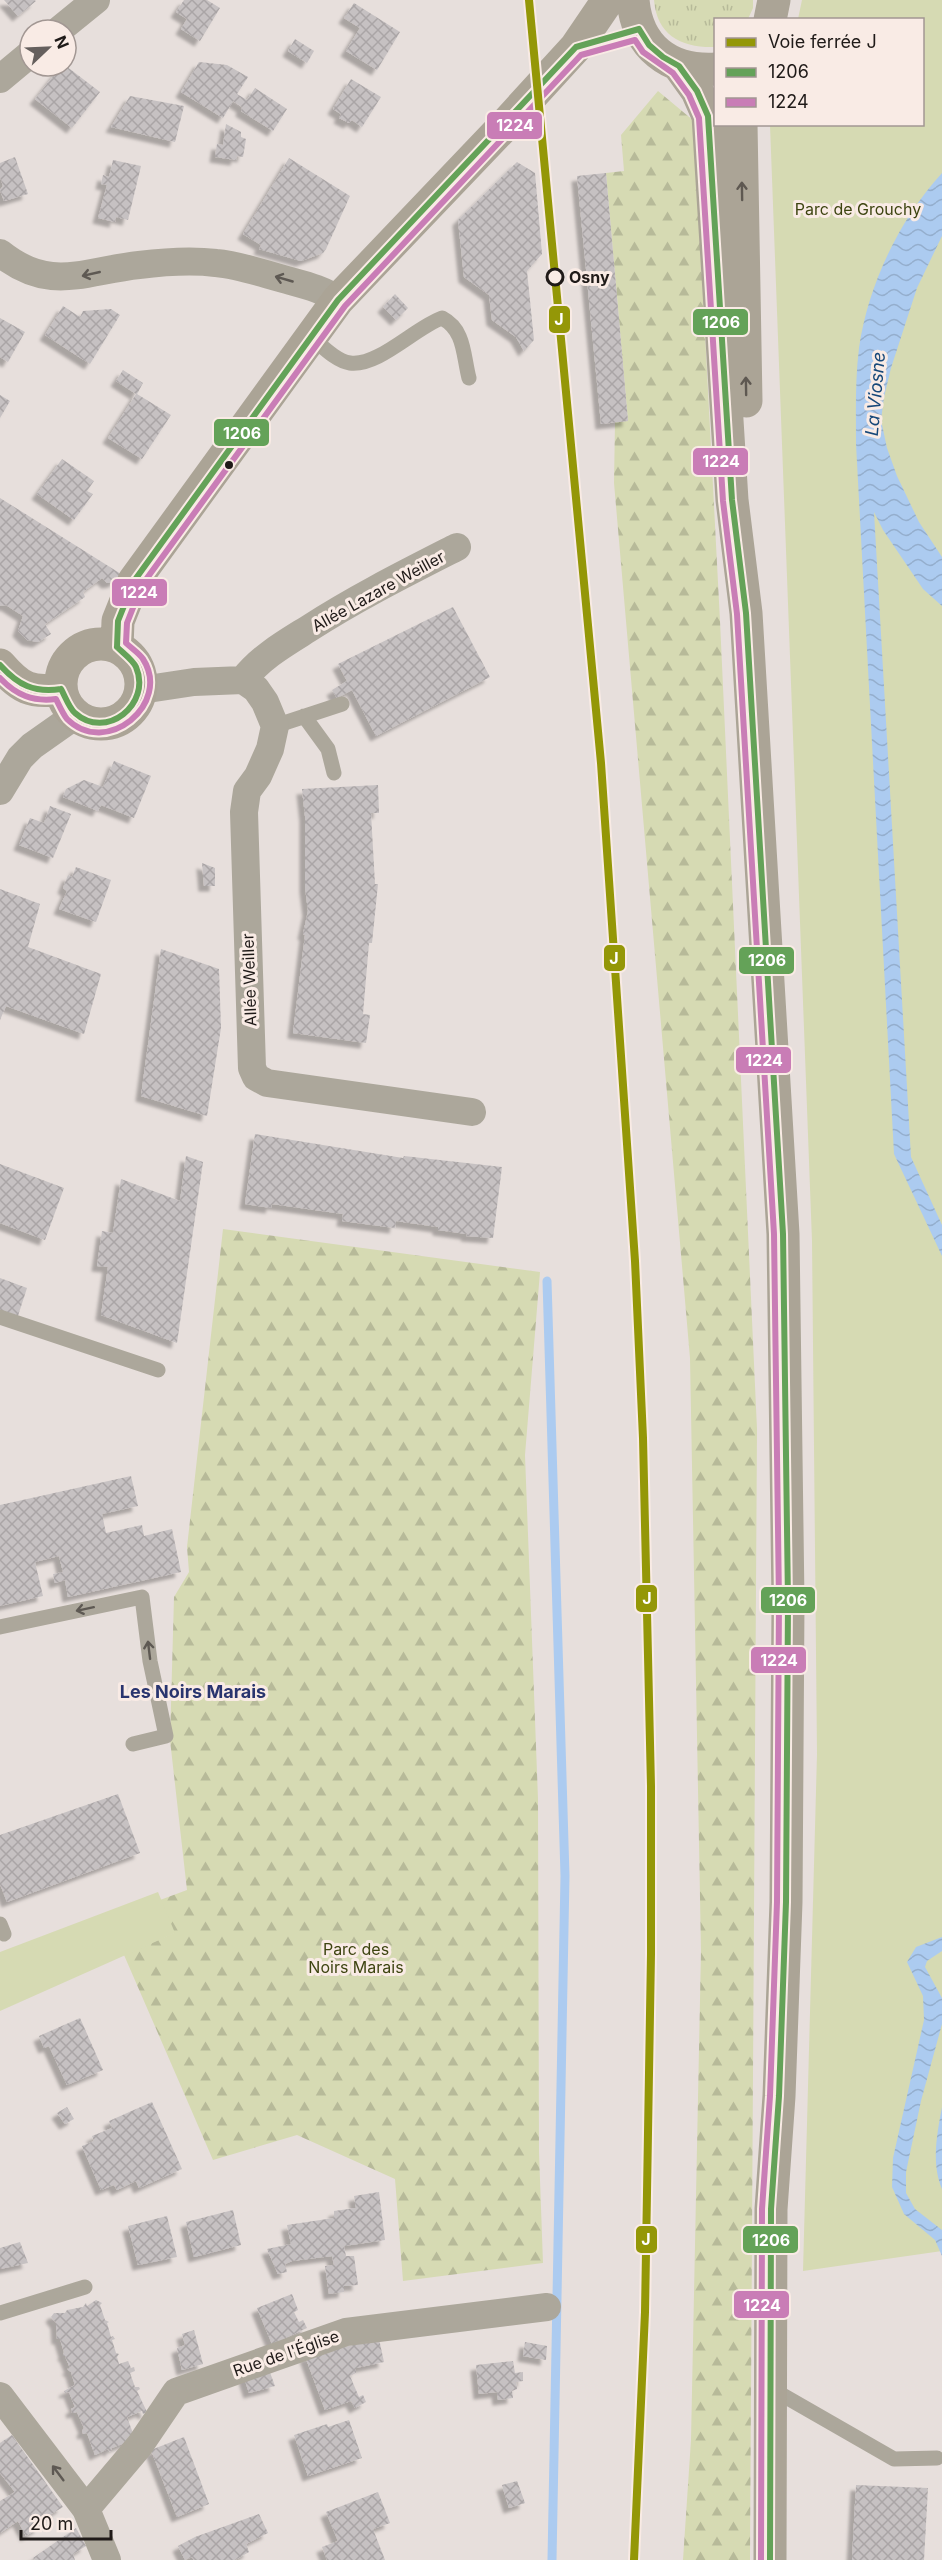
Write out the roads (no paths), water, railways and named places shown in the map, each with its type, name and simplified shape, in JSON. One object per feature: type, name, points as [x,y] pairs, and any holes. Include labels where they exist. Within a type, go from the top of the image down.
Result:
[{"type":"main road","points":[[117,647],[118,621],[134,581],[338,300],[576,47],[608,0]]},
{"type":"main road","points":[[771,18],[774,0]]},
{"type":"main road","points":[[576,47],[636,14],[649,45],[663,57],[679,66],[698,70],[714,69]]},
{"type":"main road","points":[[679,66],[697,91],[708,116],[732,500],[746,613],[783,1246],[788,1602],[786,1902],[779,2096],[771,2209],[770,2560]]},
{"type":"main road","points":[[741,126],[748,500],[746,613]]},
{"type":"main road","points":[[0,665],[17,683],[69,702],[95,723],[116,722],[128,715],[137,704],[141,690],[141,677],[136,665],[128,654],[117,647],[105,644],[82,649],[66,666],[69,702]]},
{"type":"street","points":[[74,18],[96,0]]},
{"type":"street","points":[[0,79],[18,64]]},
{"type":"street","points":[[0,253],[14,264],[51,277],[75,277],[139,265],[216,263],[309,286],[327,292],[338,300]]},
{"type":"street","name":"Allée Lazare Weiller","points":[[243,680],[255,665],[270,653],[350,602],[457,547]]},
{"type":"street","points":[[141,690],[194,682],[243,680],[256,689],[265,702],[274,726]]},
{"type":"street","points":[[0,791],[20,758],[69,702]]},
{"type":"street","name":"Allée Weiller","points":[[274,726],[270,749],[248,792],[244,812],[252,1068],[256,1077],[267,1083],[472,1112]]},
{"type":"street","name":"Rue de l'Église","points":[[86,2509],[140,2445],[176,2392],[346,2332],[547,2307]]},
{"type":"street","points":[[0,2396],[86,2509],[107,2560]]},
{"type":"lane","points":[[311,337],[338,359],[350,363],[363,362],[376,357],[429,322],[442,318],[454,324],[460,337],[469,378]]},
{"type":"lane","points":[[274,726],[342,704]]},
{"type":"lane","points":[[304,716],[328,749],[334,773]]},
{"type":"lane","points":[[0,1317],[158,1370]]},
{"type":"lane","points":[[0,1627],[142,1597],[150,1661],[165,1736],[133,1744]]},
{"type":"lane","points":[[0,2313],[85,2287]]},
{"type":"lane","points":[[772,2389],[894,2459],[937,2458]]},
{"type":"water","name":"La Viosne","points":[[942,173],[942,236],[917,288],[891,368],[881,420],[887,448],[897,476],[919,522],[942,557],[942,606],[923,589],[883,530],[874,512],[911,1157],[942,1225],[942,1256],[894,1154],[856,444],[856,408],[859,348],[863,324],[878,277],[899,232],[926,191]]},
{"type":"water","points":[[942,1937],[942,1951],[927,1961],[925,1967],[942,1998],[942,2024],[921,2101],[906,2172],[906,2193],[915,2209],[942,2230],[942,2256],[935,2240],[904,2214],[892,2187],[893,2158],[924,2020],[923,1996],[907,1962],[916,1947]]},
{"type":"water","points":[[942,2107],[942,2189],[936,2159]]},
{"type":"waterway","points":[[547,1281],[565,1876],[552,2560]]},
{"type":"rail line","name":"J","points":[[529,0],[601,763],[635,1261],[643,1438],[651,1786],[651,1954],[645,2312],[634,2560]]},
{"type":"place","name":"Osny","points":[[555,277]]},
{"type":"district","name":"Les Noirs Marais","points":[[193,1691]]},
{"type":"park label","name":"Parc de Grouchy","points":[[858,209]]},
{"type":"park label","name":"Parc des Noirs Marais","points":[[356,1958]]}]
